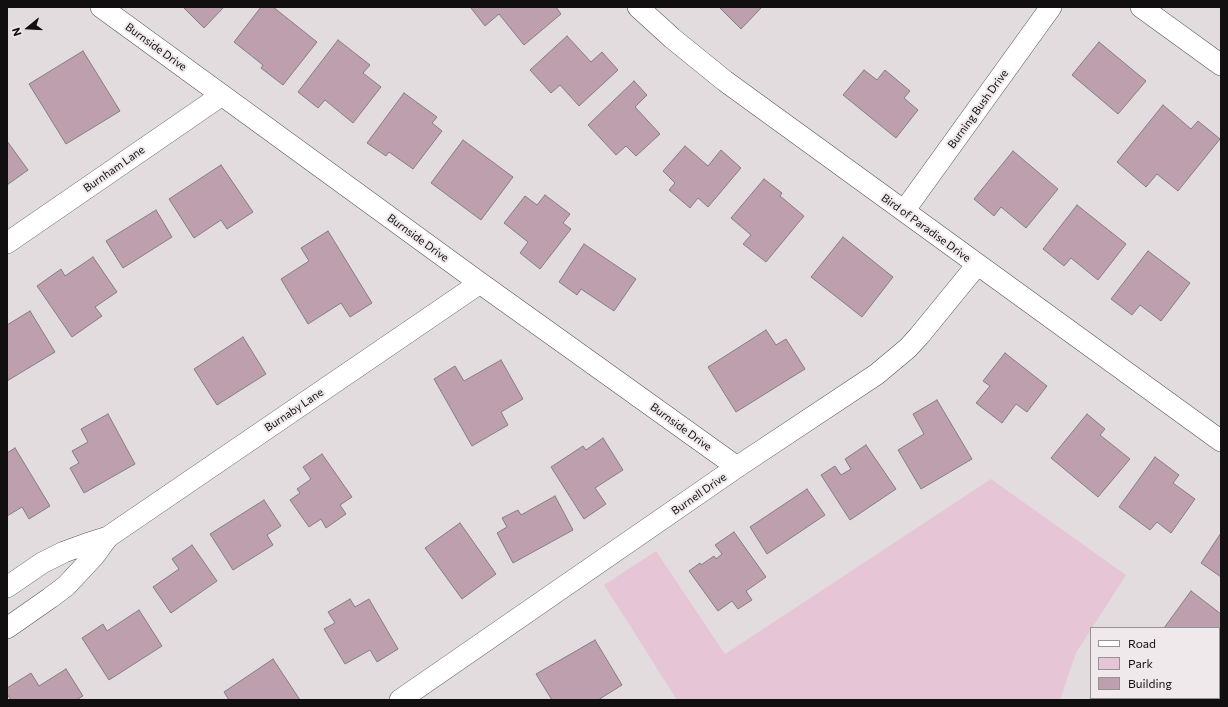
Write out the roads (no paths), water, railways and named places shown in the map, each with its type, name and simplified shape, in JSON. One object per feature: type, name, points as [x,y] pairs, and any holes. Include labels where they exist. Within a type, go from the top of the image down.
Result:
[{"type":"street","name":"Burnside Drive","points":[[101,7],[480,283],[737,467]]},
{"type":"street","name":"Bird of Paradise Drive","points":[[638,7],[701,63],[1221,441]]},
{"type":"street","name":"Burning Bush Drive","points":[[904,211],[1051,7]]},
{"type":"street","points":[[1141,7],[1221,65]]},
{"type":"street","name":"Burnham Lane","points":[[7,243],[222,95]]},
{"type":"street","name":"Burnell Drive","points":[[400,700],[737,467],[857,388],[893,361],[919,336],[977,265]]},
{"type":"street","name":"Burnaby Lane","points":[[7,587],[42,563],[64,552],[108,537],[480,283]]},
{"type":"street","name":"Burnaby Lane","points":[[7,628],[66,586],[94,556],[108,537]]}]
